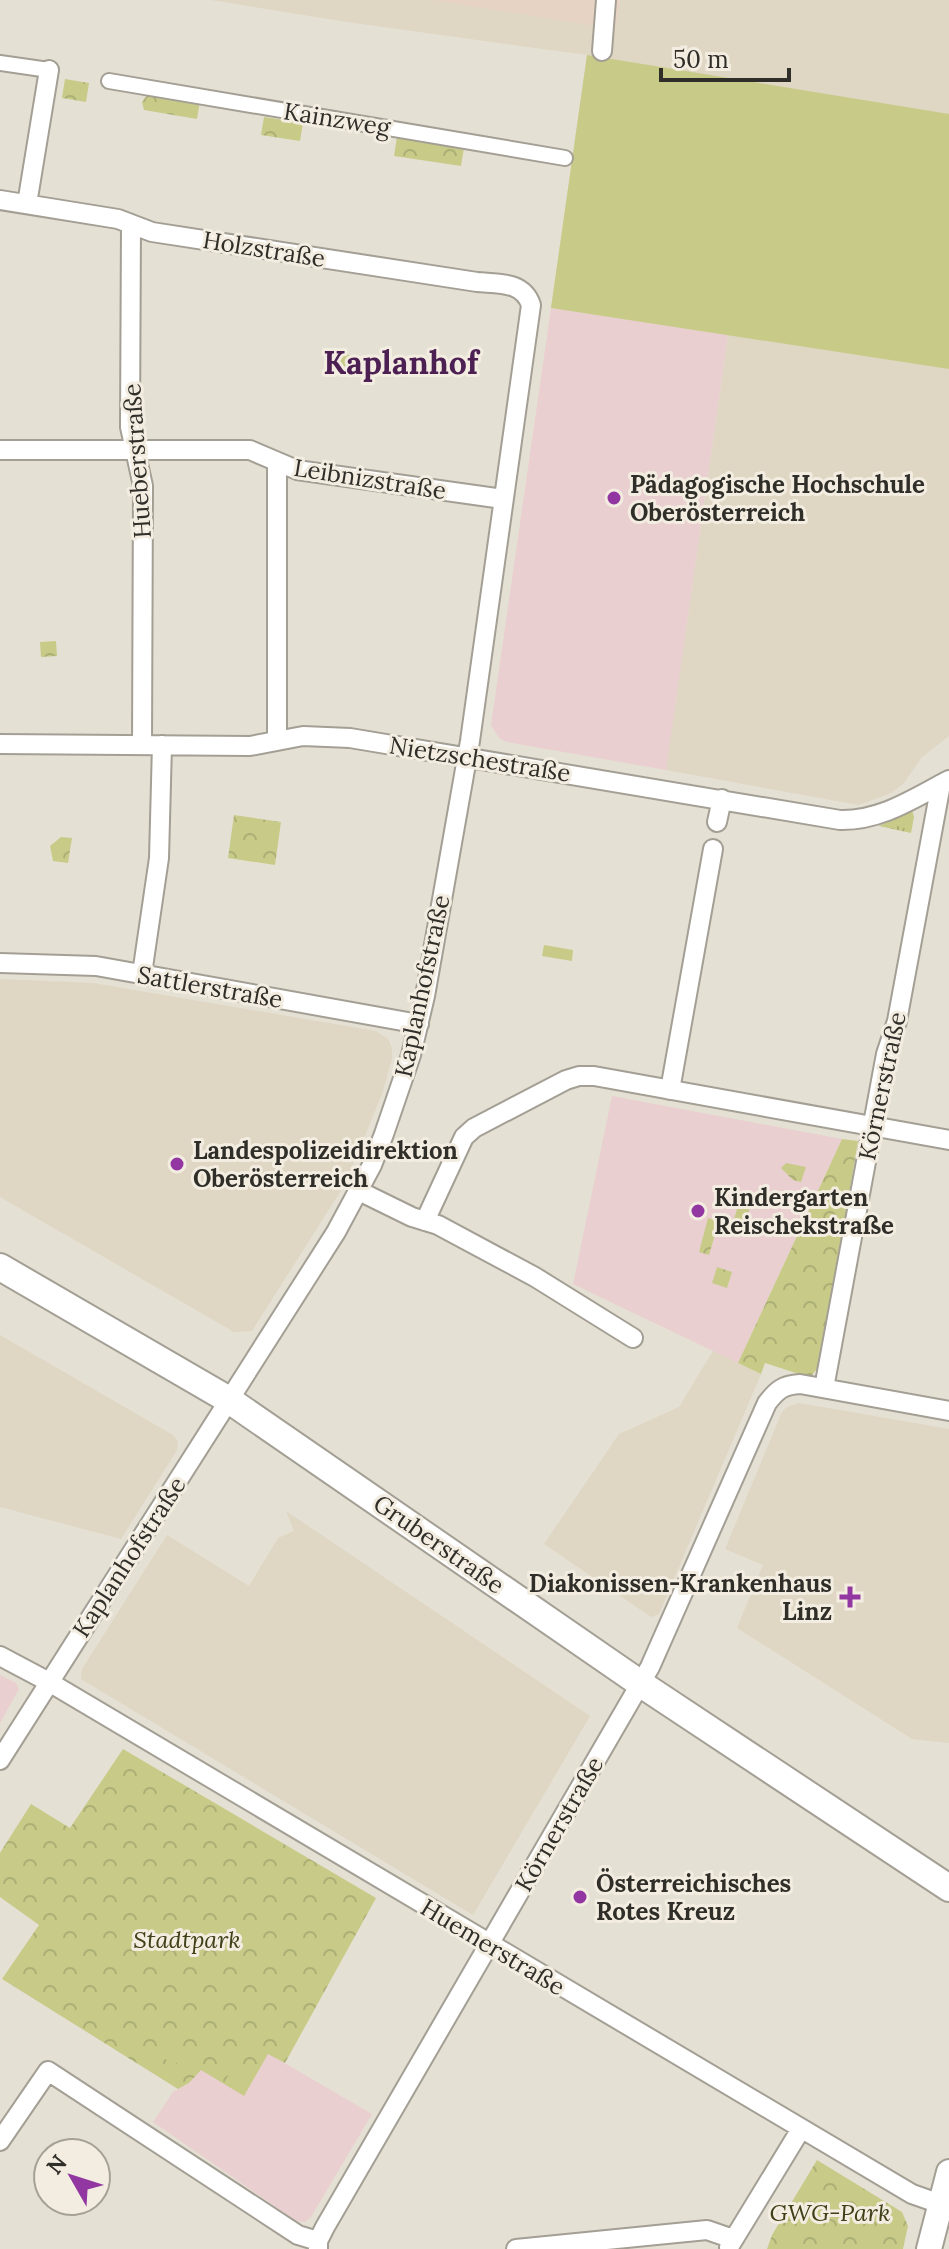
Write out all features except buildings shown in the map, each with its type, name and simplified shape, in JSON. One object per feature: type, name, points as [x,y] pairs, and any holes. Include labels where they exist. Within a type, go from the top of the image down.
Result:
[{"type":"main road","name":"Gruberstraße","points":[[0,1267],[229,1400],[641,1684],[949,1888]]},
{"type":"street","points":[[602,51],[606,0]]},
{"type":"street","points":[[0,63],[49,70],[27,204]]},
{"type":"street","name":"Kainzweg","points":[[109,81],[565,158]]},
{"type":"street","name":"Holzstraße","points":[[0,200],[118,219],[152,232],[477,282],[508,284],[528,295]]},
{"type":"street","name":"Hueberstraße","points":[[131,224],[130,427],[143,486],[142,745]]},
{"type":"street","name":"Kaplanhofstraße","points":[[0,1760],[322,1255],[359,1191],[384,1134],[419,1024],[467,758],[531,319],[528,295]]},
{"type":"street","name":"Leibnizstraße","points":[[0,450],[239,449],[260,453],[297,470],[503,499]]},
{"type":"street","points":[[277,462],[277,741]]},
{"type":"street","name":"Nietzschestraße","points":[[0,744],[250,746],[303,736],[337,737],[840,820],[881,814],[945,782]]},
{"type":"street","points":[[142,974],[159,858],[162,745]]},
{"type":"street","name":"Körnerstraße","points":[[318,2245],[641,1684],[660,1648],[767,1403],[780,1388],[800,1384],[824,1388],[886,1054],[897,1021],[945,782]]},
{"type":"street","points":[[717,822],[722,799]]},
{"type":"street","points":[[670,1090],[713,849]]},
{"type":"street","name":"Sattlerstraße","points":[[0,963],[96,966],[419,1024]]},
{"type":"street","points":[[425,1221],[464,1137],[488,1120],[579,1076],[594,1076],[949,1140]]},
{"type":"street","points":[[359,1191],[438,1225],[535,1277],[633,1338]]},
{"type":"street","points":[[824,1388],[949,1411]]},
{"type":"street","name":"Huemerstraße","points":[[0,1656],[49,1682],[912,2194],[945,2206]]},
{"type":"street","points":[[0,2141],[48,2071],[298,2235],[318,2245]]},
{"type":"street","points":[[516,2249],[707,2230],[730,2244],[801,2129]]},
{"type":"street","points":[[929,2249],[945,2206],[949,2172]]},
{"type":"shaded area","points":[[211,0],[431,0],[615,28],[620,0],[949,0],[949,736],[922,757],[904,783],[891,793],[859,805],[666,770],[728,336],[551,308],[587,55]]},
{"type":"shaded area","points":[[431,0],[620,0],[616,29]]},
{"type":"shaded area","name":"Pädagogische Hochschule Oberösterreich","points":[[551,308],[728,335],[666,770],[506,742],[499,738],[491,725]]},
{"type":"shaded area","name":"Landespolizeidirektion Oberösterreich","points":[[0,979],[93,983],[376,1031],[388,1039],[392,1059],[382,1094],[345,1184],[252,1331],[234,1332],[0,1197]]},
{"type":"shaded area","name":"Kindergarten Reischekstraße","points":[[612,1096],[842,1139],[738,1363],[573,1284]]},
{"type":"shaded area","points":[[0,1335],[173,1435],[178,1441],[177,1450],[121,1539],[0,1507]]},
{"type":"shaded area","points":[[713,1351],[761,1374],[659,1614],[651,1617],[544,1544],[619,1434],[679,1407]]},
{"type":"shaded area","name":"Diakonissen-Krankenhaus Linz","points":[[799,1403],[949,1429],[949,1743],[912,1739],[737,1628],[763,1565],[725,1549],[782,1412]]},
{"type":"shaded area","points":[[286,1511],[590,1716],[473,1915],[81,1679],[82,1669],[167,1535],[249,1586],[278,1538],[294,1531]]},
{"type":"shaded area","points":[[0,1675],[16,1683],[19,1689],[0,1723]]},
{"type":"shaded area","points":[[269,2054],[372,2114],[311,2217],[305,2222],[296,2221],[153,2122],[173,2092],[189,2083],[200,2070]]},
{"type":"green space","points":[[587,55],[949,114],[949,369],[551,308]]},
{"type":"green space","points":[[65,79],[89,83],[86,102],[62,98]]},
{"type":"green space","points":[[148,94],[200,101],[197,119],[144,110],[142,102]]},
{"type":"green space","points":[[264,117],[303,123],[300,141],[261,135]]},
{"type":"green space","points":[[397,137],[464,148],[461,166],[394,156]]},
{"type":"green space","points":[[335,352],[354,356],[350,375],[331,372]]},
{"type":"green space","points":[[56,641],[57,656],[41,657],[40,642]]},
{"type":"green space","points":[[912,810],[911,833],[879,826]]},
{"type":"green space","points":[[234,815],[281,822],[275,865],[228,858]]},
{"type":"green space","points":[[61,837],[72,838],[68,863],[53,861],[50,846]]},
{"type":"green space","points":[[544,945],[573,950],[572,961],[542,956]]},
{"type":"green space","points":[[842,1139],[858,1141],[820,1365],[812,1375],[805,1376],[765,1363],[761,1374],[738,1363]]},
{"type":"green space","points":[[786,1163],[806,1167],[801,1182],[793,1180],[781,1168]]},
{"type":"green space","points":[[739,1203],[750,1207],[743,1229],[732,1225]]},
{"type":"green space","points":[[708,1218],[719,1221],[709,1255],[699,1252]]},
{"type":"green space","points":[[717,1267],[732,1272],[727,1288],[712,1283]]},
{"type":"green space","name":"Stadtpark","points":[[123,1749],[376,1898],[285,2063],[268,2054],[244,2096],[201,2070],[178,2089],[2,1979],[39,1925],[0,1897],[0,1853],[31,1804],[70,1828]]},
{"type":"green space","points":[[171,2039],[186,2051],[174,2066],[159,2054]]},
{"type":"green space","points":[[236,2062],[256,2073],[244,2094],[224,2083]]},
{"type":"green space","name":"GWG-Park","points":[[817,2160],[902,2212],[908,2226],[903,2249],[767,2249],[772,2235]]},
{"type":"place","name":"Pädagogische Hochschule Oberösterreich","points":[[614,498]]},
{"type":"place","name":"Landespolizeidirektion Oberösterreich","points":[[177,1164]]},
{"type":"place","name":"Kindergarten Reischekstraße","points":[[698,1211]]},
{"type":"place","name":"Diakonissen-Krankenhaus Linz","points":[[850,1597]]},
{"type":"place","name":"Österreichisches Rotes Kreuz","points":[[580,1897]]},
{"type":"district","name":"Kaplanhof","points":[[401,362]]}]
